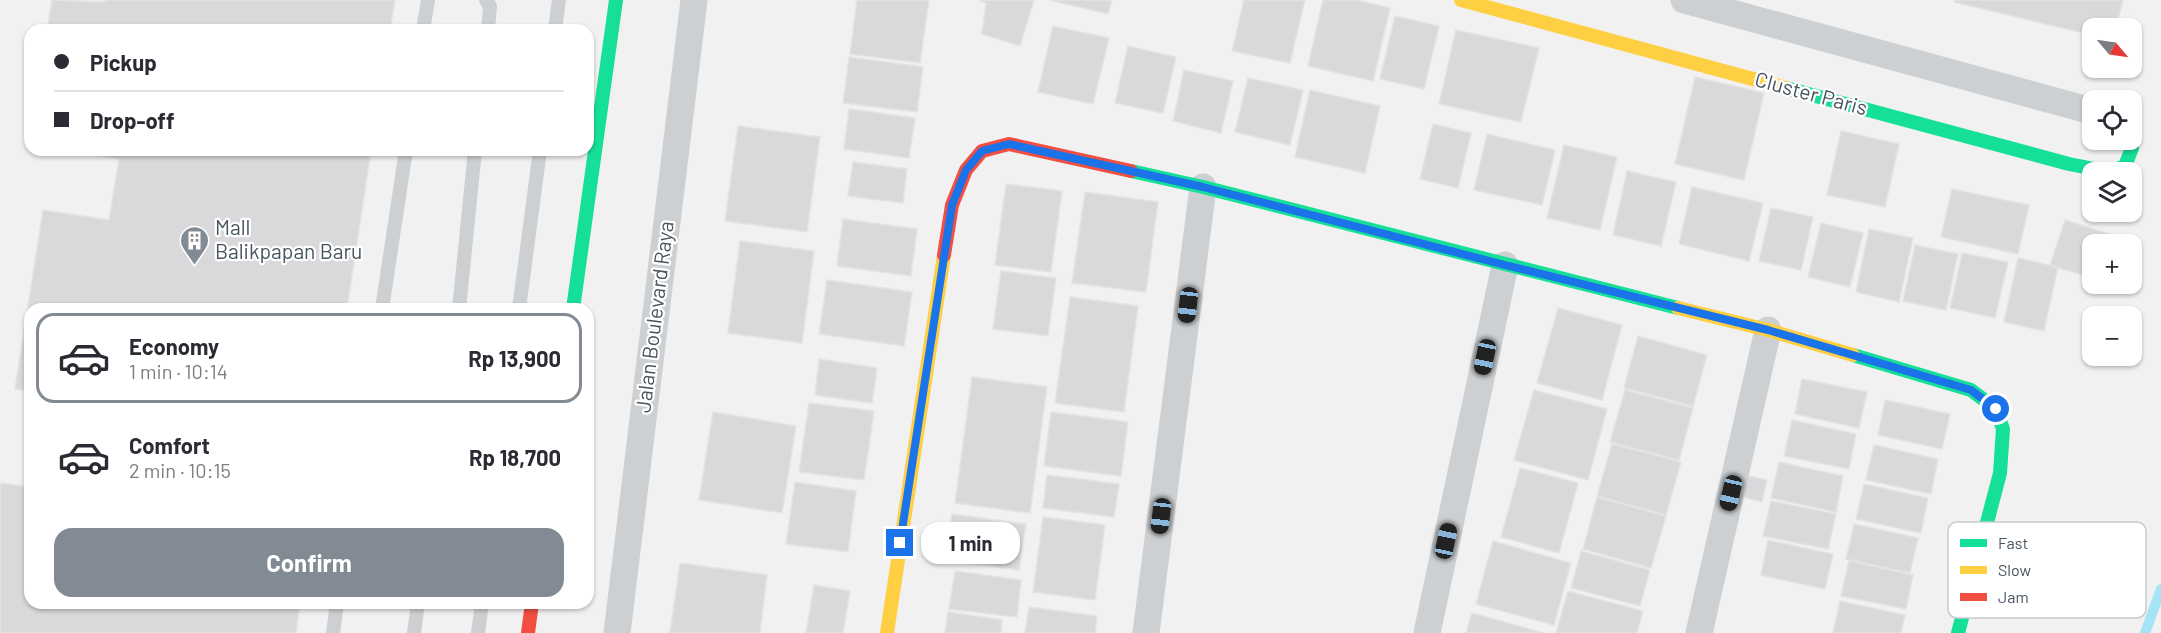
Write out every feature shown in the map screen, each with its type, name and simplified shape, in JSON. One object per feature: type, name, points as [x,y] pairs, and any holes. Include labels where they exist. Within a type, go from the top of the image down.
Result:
[{"type":"street","points":[[574,303],[616,0]]},
{"type":"street","name":"Jalan Boulevard Raya","points":[[617,633],[694,0]]},
{"type":"street","name":"Cluster Paris","points":[[1461,0],[2069,164],[2110,172],[2125,166],[2131,150]]},
{"type":"street","points":[[1684,0],[2082,108]]},
{"type":"street","points":[[887,633],[952,205],[966,170],[982,151],[1009,144],[1203,187],[1768,330],[1971,390],[1996,409],[2003,429],[2000,473],[1987,522]]},
{"type":"street","points":[[1146,633],[1203,187]]},
{"type":"street","points":[[1426,633],[1505,265]]},
{"type":"street","points":[[1700,633],[1768,330]]},
{"type":"street","points":[[528,633],[531,609]]},
{"type":"street","points":[[1958,633],[1962,618]]},
{"type":"lane","points":[[424,24],[428,0]]},
{"type":"lane","points":[[486,0],[490,6],[488,24]]},
{"type":"lane","points":[[556,24],[559,0]]},
{"type":"lane","points":[[383,303],[405,156]]},
{"type":"lane","points":[[460,303],[474,156]]},
{"type":"lane","points":[[520,303],[539,156]]},
{"type":"lane","points":[[333,633],[336,609]]},
{"type":"lane","points":[[414,633],[417,609]]},
{"type":"lane","points":[[478,633],[481,609]]},
{"type":"building","points":[[52,0],[105,2],[105,0],[395,0],[391,24],[48,24]]},
{"type":"building","points":[[857,0],[929,0],[920,63],[850,54]]},
{"type":"building","points":[[979,0],[1034,0],[1020,46],[982,34],[986,3]]},
{"type":"building","points":[[1050,0],[1112,0],[1108,14]]},
{"type":"building","points":[[1244,0],[1305,0],[1290,63],[1232,51]]},
{"type":"building","points":[[1323,0],[1357,0],[1390,8],[1373,81],[1308,66]]},
{"type":"building","points":[[1954,0],[2123,0],[2118,18],[2082,18],[2082,33],[1954,2]]},
{"type":"building","points":[[1395,16],[1439,26],[1424,89],[1380,79]]},
{"type":"building","points":[[1053,26],[1109,38],[1093,104],[1038,92]]},
{"type":"building","points":[[1456,30],[1539,48],[1521,122],[1439,104]]},
{"type":"building","points":[[1128,46],[1176,57],[1163,113],[1115,103]]},
{"type":"building","points":[[849,57],[923,67],[917,112],[843,103]]},
{"type":"building","points":[[1184,70],[1233,81],[1221,133],[1173,121]]},
{"type":"building","points":[[1695,77],[1764,93],[1744,180],[1675,164]]},
{"type":"building","points":[[1248,78],[1303,90],[1290,145],[1235,132]]},
{"type":"building","points":[[1310,90],[1380,106],[1365,173],[1295,157]]},
{"type":"building","points":[[849,109],[915,118],[909,158],[844,149]]},
{"type":"building","points":[[1433,124],[1471,133],[1458,188],[1420,179]]},
{"type":"building","points":[[738,126],[820,137],[807,232],[725,221]]},
{"type":"building","points":[[1841,131],[1899,144],[1885,207],[1827,195]]},
{"type":"building","points":[[1487,134],[1555,150],[1542,205],[1474,190]]},
{"type":"building","points":[[1564,145],[1617,157],[1600,230],[1547,218]]},
{"type":"building","name":"Mall Balikpapan Baru","points":[[100,156],[370,156],[348,303],[28,303],[43,210],[109,220],[119,159]]},
{"type":"building","points":[[853,162],[907,169],[903,203],[848,196]]},
{"type":"building","points":[[1627,171],[1676,182],[1661,246],[1613,235]]},
{"type":"building","points":[[1006,184],[1062,191],[1051,272],[995,265]]},
{"type":"building","points":[[1692,187],[1763,203],[1749,261],[1679,244]]},
{"type":"building","points":[[1952,189],[2029,205],[2018,254],[1941,237]]},
{"type":"building","points":[[1085,192],[1158,202],[1146,292],[1072,283]]},
{"type":"building","points":[[1771,208],[1813,217],[1801,270],[1759,261]]},
{"type":"building","points":[[843,219],[917,229],[911,276],[837,266]]},
{"type":"building","points":[[2065,220],[2110,234],[2082,234],[2082,275],[2050,265]]},
{"type":"building","points":[[1821,223],[1863,233],[1850,287],[1808,277]]},
{"type":"building","points":[[1869,229],[1913,238],[1899,302],[1856,292]]},
{"type":"building","points":[[740,241],[814,251],[802,343],[728,333]]},
{"type":"building","points":[[1915,245],[1958,254],[1946,310],[1903,301]]},
{"type":"building","points":[[1962,253],[2008,262],[1995,318],[1950,308]]},
{"type":"building","points":[[2018,258],[2058,267],[2044,331],[2004,322]]},
{"type":"building","points":[[1001,271],[1056,278],[1048,336],[993,329]]},
{"type":"building","points":[[827,280],[912,292],[904,346],[819,334]]},
{"type":"building","points":[[1070,297],[1138,306],[1124,412],[1055,403]]},
{"type":"building","points":[[1558,308],[1622,325],[1602,400],[1537,383]]},
{"type":"building","name":"Mall Balikpapan Baru","points":[[24,331],[24,390],[15,389]]},
{"type":"building","points":[[1638,336],[1707,355],[1693,406],[1624,388]]},
{"type":"building","points":[[819,359],[877,368],[872,403],[815,395]]},
{"type":"building","points":[[972,377],[1047,387],[1030,513],[955,503]]},
{"type":"building","points":[[1802,379],[1867,392],[1859,428],[1795,414]]},
{"type":"building","points":[[1534,390],[1607,409],[1588,480],[1514,460]]},
{"type":"building","points":[[1625,390],[1693,408],[1679,460],[1610,442]]},
{"type":"building","points":[[1885,400],[1950,414],[1942,449],[1878,435]]},
{"type":"building","points":[[809,403],[874,411],[864,480],[799,472]]},
{"type":"building","points":[[713,412],[796,426],[782,513],[699,500]]},
{"type":"building","points":[[1051,412],[1128,422],[1121,476],[1044,466]]},
{"type":"building","points":[[1792,420],[1856,434],[1849,469],[1784,456]]},
{"type":"building","points":[[1612,444],[1681,462],[1666,515],[1597,496]]},
{"type":"building","points":[[1874,445],[1938,459],[1931,494],[1866,480]]},
{"type":"building","points":[[1779,462],[1843,476],[1836,512],[1771,498]]},
{"type":"building","points":[[1520,468],[1578,483],[1559,553],[1501,537]]},
{"type":"building","points":[[1047,475],[1119,484],[1114,517],[1043,508]]},
{"type":"building","points":[[1745,475],[1767,480],[1762,502],[1740,496]]},
{"type":"building","points":[[795,482],[856,491],[848,552],[786,544]]},
{"type":"building","points":[[0,483],[24,486],[24,609],[299,609],[296,633],[0,633]]},
{"type":"building","points":[[1864,484],[1928,498],[1921,533],[1856,519]]},
{"type":"building","points":[[1597,497],[1666,516],[1651,568],[1583,549]]},
{"type":"building","points":[[1771,501],[1836,514],[1828,549],[1763,536]]},
{"type":"building","points":[[952,514],[1026,524],[1019,570],[945,560]]},
{"type":"building","points":[[1043,517],[1105,525],[1095,600],[1033,592]]},
{"type":"building","points":[[1854,524],[1918,538],[1910,573],[1846,559]]},
{"type":"building","points":[[1768,540],[1833,554],[1825,589],[1761,575]]},
{"type":"building","points":[[1493,541],[1571,563],[1554,625],[1476,604]]},
{"type":"building","points":[[1581,551],[1650,570],[1640,606],[1571,588]]},
{"type":"building","points":[[1849,561],[1913,575],[1906,609],[1841,596]]},
{"type":"building","points":[[680,563],[767,575],[760,633],[670,633]]},
{"type":"building","points":[[955,571],[1021,580],[1017,617],[949,609]]},
{"type":"building","points":[[814,585],[850,591],[843,633],[806,633]]},
{"type":"building","points":[[1568,591],[1643,611],[1637,633],[1556,633]]},
{"type":"building","points":[[1840,601],[1905,615],[1901,633],[1833,633]]},
{"type":"building","points":[[1029,607],[1097,616],[1095,633],[1025,633]]},
{"type":"building","points":[[948,612],[1002,620],[1001,633],[945,633]]},
{"type":"building","points":[[1472,613],[1544,633],[1466,633]]},
{"type":"waterway","points":[[2145,633],[2161,589]]},
{"type":"traffic: fast","points":[[574,303],[616,0]]},
{"type":"traffic: fast","points":[[1786,88],[2069,164],[2110,172],[2125,166],[2131,150]]},
{"type":"traffic: fast","points":[[1131,171],[1203,187],[1678,308]]},
{"type":"traffic: fast","points":[[1853,355],[1971,390],[1996,409],[2003,429],[2000,473],[1987,522]]},
{"type":"traffic: fast","points":[[1958,633],[1962,618]]},
{"type":"traffic: slow","points":[[1461,0],[1786,88]]},
{"type":"traffic: slow","points":[[887,633],[944,255]]},
{"type":"traffic: slow","points":[[1678,308],[1768,330],[1853,355]]},
{"type":"traffic: jam","points":[[944,255],[952,205],[966,170],[982,151],[1009,144],[1131,171]]},
{"type":"traffic: jam","points":[[528,633],[531,609]]},
{"type":"place","name":"Mall Balikpapan Baru","points":[[194,266]]},
{"type":"route","points":[[900,543],[952,205],[966,170],[982,151],[1009,144],[1203,187],[1768,330],[1971,390],[1996,409]]}]
